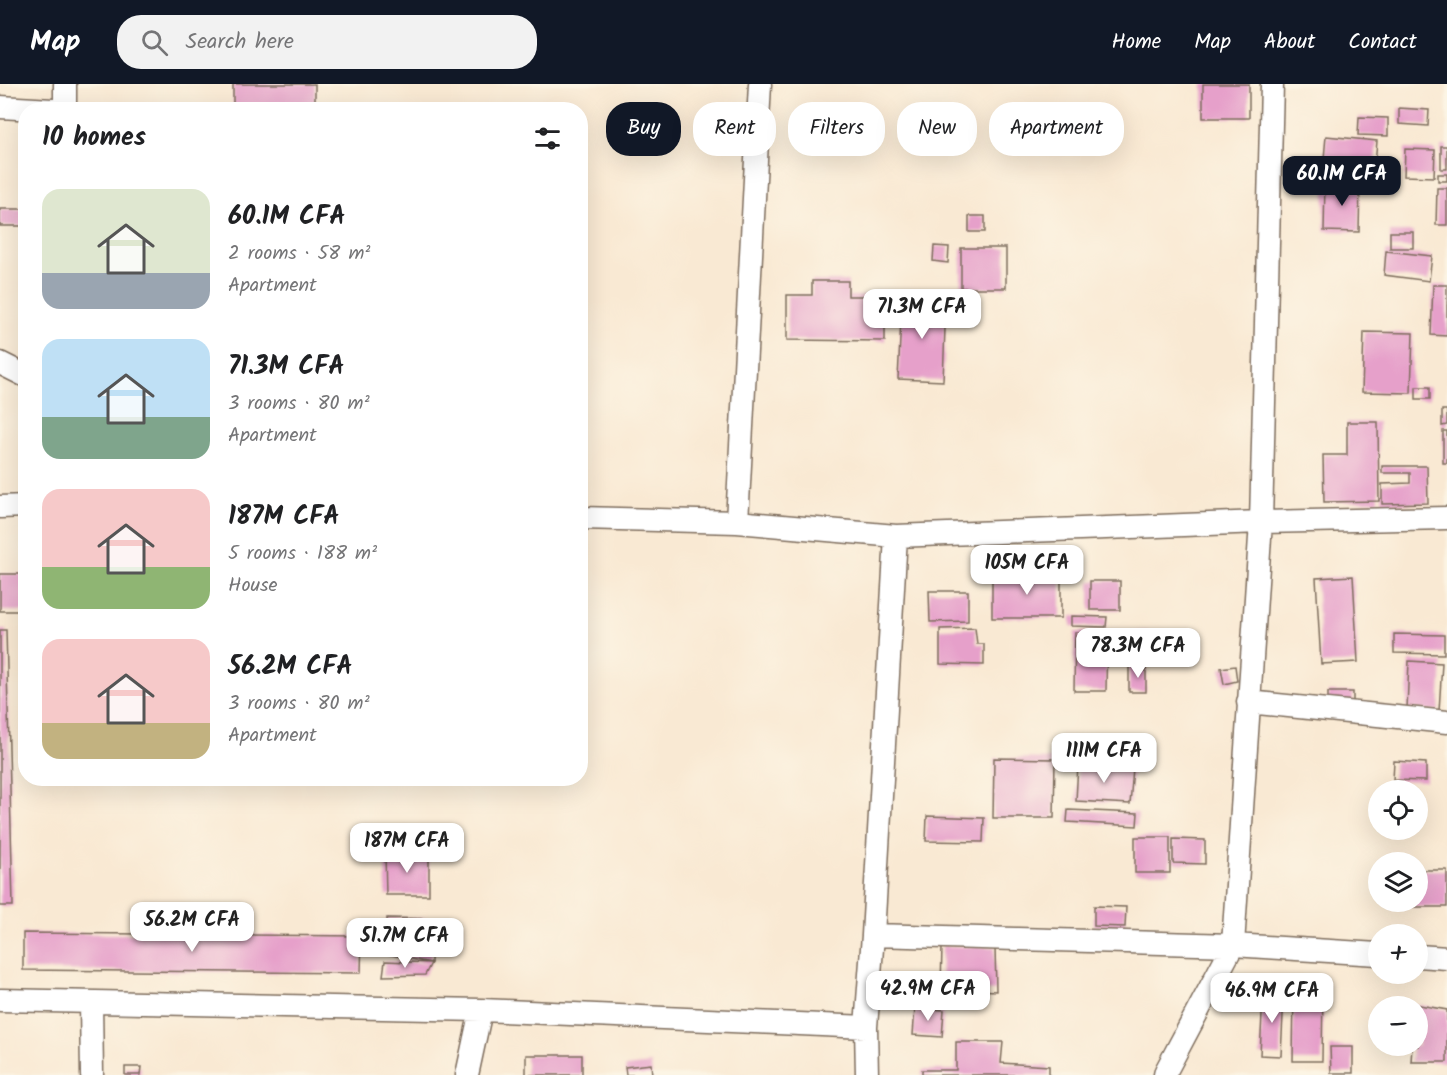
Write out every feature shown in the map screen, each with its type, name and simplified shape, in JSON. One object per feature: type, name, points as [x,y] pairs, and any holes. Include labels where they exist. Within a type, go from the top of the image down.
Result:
[{"type":"street","points":[[64,102],[65,84]]},
{"type":"street","points":[[736,522],[759,84]]},
{"type":"street","points":[[1165,1075],[1233,945],[1261,522],[1272,84]]},
{"type":"street","points":[[0,107],[18,108]]},
{"type":"street","points":[[0,363],[18,372]]},
{"type":"street","points":[[0,507],[18,506]]},
{"type":"street","points":[[588,518],[736,522],[896,536],[1261,522],[1447,518]]},
{"type":"street","points":[[867,1075],[866,1027],[896,536]]},
{"type":"street","points":[[1248,702],[1447,722]]},
{"type":"street","points":[[873,935],[1233,945],[1368,953]]},
{"type":"street","points":[[1428,957],[1447,958]]},
{"type":"street","points":[[0,1000],[481,1010],[866,1027]]},
{"type":"street","points":[[91,1002],[92,1075]]},
{"type":"street","points":[[467,1075],[481,1010]]},
{"type":"building","points":[[233,84],[315,84],[315,102],[233,102]]},
{"type":"building","points":[[1203,84],[1249,84],[1249,118],[1203,118]]},
{"type":"building","points":[[1399,108],[1429,110],[1428,126],[1399,124]]},
{"type":"building","points":[[1359,117],[1388,118],[1388,136],[1358,135]]},
{"type":"building","points":[[1326,136],[1377,141],[1374,175],[1323,170]]},
{"type":"building","points":[[1441,146],[1447,146],[1447,169],[1441,169]]},
{"type":"building","points":[[1405,149],[1435,150],[1434,177],[1404,176]]},
{"type":"building","points":[[1438,174],[1447,174],[1447,181],[1438,181]]},
{"type":"building","points":[[1325,183],[1360,183],[1359,232],[1324,231]]},
{"type":"building","points":[[1437,188],[1447,188],[1447,225],[1436,225]]},
{"type":"building","points":[[0,209],[18,209],[18,226],[0,226]]},
{"type":"building","points":[[969,216],[985,216],[985,232],[969,232]]},
{"type":"building","points":[[1390,232],[1413,232],[1413,248],[1390,248]]},
{"type":"building","points":[[934,246],[949,247],[948,263],[933,261]]},
{"type":"building","points":[[961,248],[1006,248],[1006,288],[961,288]]},
{"type":"building","points":[[1386,251],[1432,256],[1429,281],[1384,275]]},
{"type":"building","points":[[812,281],[848,281],[848,296],[885,296],[885,341],[787,340],[787,295],[812,295]]},
{"type":"building","points":[[1433,285],[1447,285],[1447,336],[1431,335]]},
{"type":"building","points":[[902,299],[946,301],[943,381],[898,379]]},
{"type":"building","points":[[1364,332],[1413,333],[1411,393],[1362,392]]},
{"type":"building","points":[[1416,387],[1430,387],[1430,399],[1416,399]]},
{"type":"building","points":[[1442,410],[1447,410],[1447,425],[1442,426]]},
{"type":"building","points":[[1347,422],[1378,422],[1379,501],[1324,502],[1323,455],[1347,455]]},
{"type":"building","points":[[1443,431],[1447,431],[1447,463],[1443,463]]},
{"type":"building","points":[[1382,466],[1427,466],[1428,503],[1382,504],[1382,484],[1410,483],[1410,473],[1382,473]]},
{"type":"building","points":[[0,574],[18,574],[18,611],[0,611]]},
{"type":"building","points":[[992,574],[1061,574],[1061,618],[992,618]]},
{"type":"building","points":[[1353,576],[1358,662],[1321,664],[1316,578]]},
{"type":"building","points":[[1090,581],[1120,581],[1120,610],[1090,610]]},
{"type":"building","points":[[929,591],[968,591],[968,621],[930,622]]},
{"type":"building","points":[[1071,616],[1107,617],[1106,627],[1071,626]]},
{"type":"building","points":[[975,628],[977,644],[984,644],[984,665],[940,664],[940,629]]},
{"type":"building","points":[[0,630],[6,630],[13,906],[0,906]]},
{"type":"building","points":[[1148,631],[1150,653],[1127,654],[1126,633]]},
{"type":"building","points":[[1075,632],[1107,632],[1106,691],[1074,691]]},
{"type":"building","points":[[1394,634],[1444,635],[1444,654],[1394,653]]},
{"type":"building","points":[[1409,661],[1442,663],[1439,711],[1407,709]]},
{"type":"building","points":[[1129,666],[1146,666],[1146,692],[1129,692]]},
{"type":"building","points":[[1235,666],[1237,681],[1224,684],[1221,668]]},
{"type":"building","points":[[1328,692],[1353,692],[1353,709],[1328,709]]},
{"type":"building","points":[[994,758],[1055,759],[1054,818],[993,818]]},
{"type":"building","points":[[1394,761],[1426,763],[1426,780],[1393,780]]},
{"type":"building","points":[[1078,764],[1133,768],[1130,804],[1076,801]]},
{"type":"building","points":[[1068,810],[1138,813],[1137,826],[1067,822]]},
{"type":"building","points":[[927,816],[984,818],[983,842],[926,841]]},
{"type":"building","points":[[1135,837],[1170,837],[1170,873],[1135,873]]},
{"type":"building","points":[[1173,839],[1205,840],[1205,864],[1173,863]]},
{"type":"building","points":[[429,852],[429,895],[386,895],[385,853]]},
{"type":"building","points":[[1428,870],[1447,870],[1447,907],[1428,907]]},
{"type":"building","points":[[1094,906],[1126,907],[1125,927],[1094,926]]},
{"type":"building","points":[[387,918],[432,919],[431,963],[386,954]]},
{"type":"building","points":[[23,933],[362,936],[361,973],[23,970]]},
{"type":"building","points":[[942,946],[995,947],[996,991],[941,988]]},
{"type":"building","points":[[385,961],[431,963],[425,975],[383,976]]},
{"type":"building","points":[[1294,987],[1323,987],[1322,1061],[1293,1061]]},
{"type":"building","points":[[1263,993],[1284,994],[1281,1056],[1260,1055]]},
{"type":"building","points":[[1428,1007],[1447,1010],[1447,1062],[1411,1062],[1411,1056],[1428,1056]]},
{"type":"building","points":[[915,1008],[944,1010],[942,1037],[913,1035]]},
{"type":"building","points":[[956,1042],[1003,1042],[1001,1063],[1049,1066],[1049,1075],[922,1075],[922,1070],[956,1070]]},
{"type":"building","points":[[1330,1047],[1353,1047],[1353,1073],[1331,1073]]},
{"type":"building","points":[[526,1055],[582,1055],[582,1075],[526,1075]]},
{"type":"building","points":[[651,1064],[652,1075],[626,1075],[625,1067]]},
{"type":"building","points":[[125,1067],[141,1067],[140,1075],[125,1075]]}]
